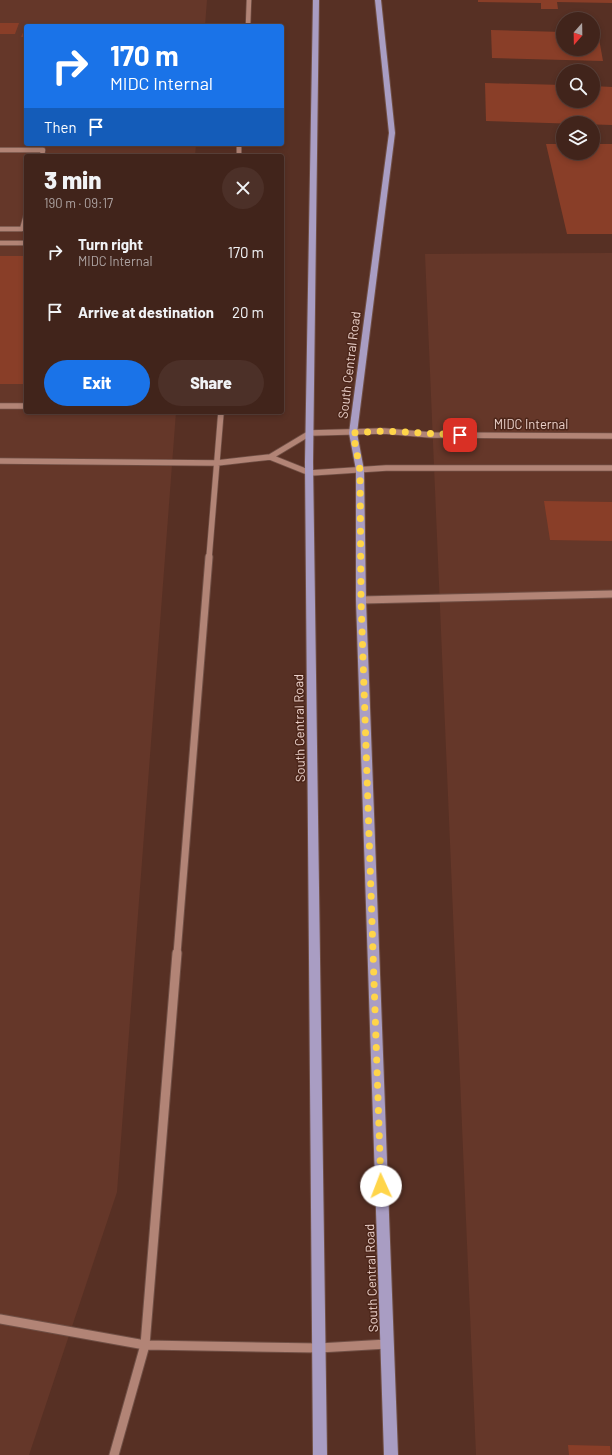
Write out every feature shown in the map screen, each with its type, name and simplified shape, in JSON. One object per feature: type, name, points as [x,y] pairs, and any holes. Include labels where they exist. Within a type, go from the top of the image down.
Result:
[{"type":"main road","name":"South Central Road","points":[[316,0],[310,473],[320,1455]]},
{"type":"main road","name":"South Central Road","points":[[378,0],[392,133],[353,433],[360,470],[361,600],[391,1455]]},
{"type":"street","points":[[248,24],[249,0]]},
{"type":"street","points":[[0,150],[43,150],[42,154]]},
{"type":"street","points":[[0,229],[22,229],[24,222]]},
{"type":"street","points":[[0,243],[24,243]]},
{"type":"street","points":[[0,406],[24,406]]},
{"type":"street","points":[[114,1455],[145,1345],[221,414]]},
{"type":"street","name":"MIDC Internal","points":[[310,433],[384,431],[431,435],[612,436]]},
{"type":"street","points":[[0,461],[217,463],[270,457],[310,433]]},
{"type":"street","points":[[270,457],[310,473],[386,468],[612,468]]},
{"type":"street","points":[[361,600],[612,594]]},
{"type":"street","points":[[0,1319],[145,1345],[319,1348],[387,1344]]},
{"type":"shaded area","points":[[0,0],[207,0],[205,24],[24,24],[24,146],[196,146],[195,154],[24,154],[24,414],[176,414],[117,1192],[29,1455],[0,1455]]},
{"type":"shaded area","points":[[612,253],[612,1455],[476,1455],[425,254]]},
{"type":"building","points":[[478,0],[612,0],[612,3],[557,2],[558,9],[541,9],[541,3],[478,2]]},
{"type":"building","points":[[0,23],[19,23],[15,34],[0,34]]},
{"type":"building","points":[[24,30],[24,37],[21,37]]},
{"type":"building","points":[[491,30],[556,32],[556,56],[600,56],[600,44],[603,61],[492,58]]},
{"type":"building","points":[[485,83],[556,85],[556,108],[600,108],[600,86],[612,87],[612,125],[600,125],[600,116],[556,116],[556,123],[486,121]]},
{"type":"building","points":[[546,144],[556,144],[556,160],[600,160],[600,144],[612,144],[612,234],[567,234]]},
{"type":"building","points":[[0,256],[24,256],[24,384],[0,384]]},
{"type":"building","points":[[544,501],[612,502],[612,541],[550,540]]},
{"type":"building","points":[[568,1445],[610,1446],[611,1455],[569,1455]]},
{"type":"route","points":[[381,1186],[361,600],[360,470],[353,433],[384,431],[431,435],[460,435]]}]
